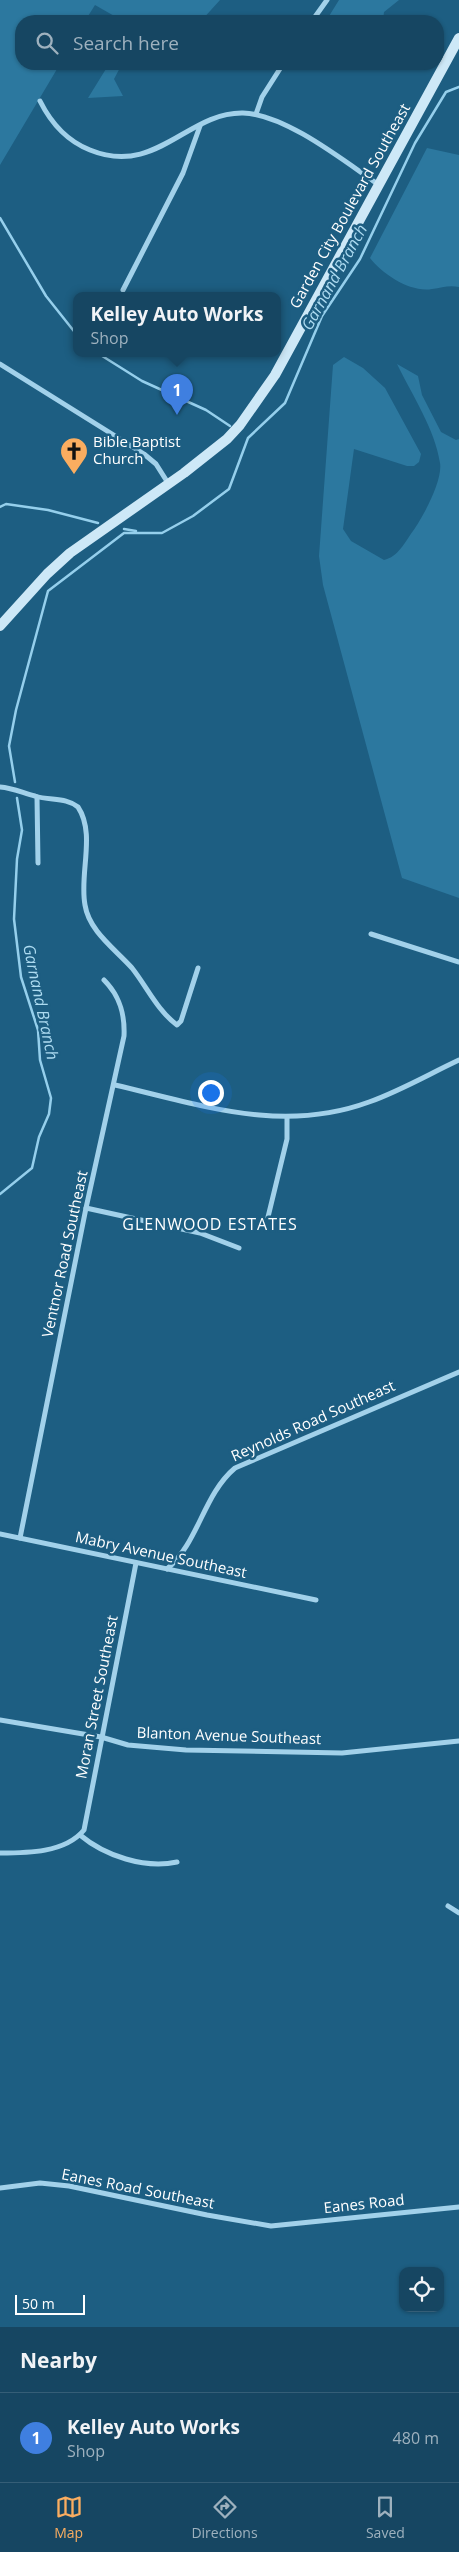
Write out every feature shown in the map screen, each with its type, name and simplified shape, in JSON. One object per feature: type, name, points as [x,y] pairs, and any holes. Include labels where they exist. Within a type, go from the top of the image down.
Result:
[{"type":"street","points":[[316,15],[327,0]]},
{"type":"street","name":"Garden City Boulevard Southeast","points":[[444,66],[459,38]]},
{"type":"street","points":[[256,114],[262,97],[279,70]]},
{"type":"street","name":"Garden City Boulevard Southeast","points":[[0,626],[47,574],[70,553],[227,439],[254,407],[275,375],[442,70]]},
{"type":"street","points":[[40,101],[52,123],[71,140],[83,148],[109,156],[123,157],[147,153],[225,115],[256,114],[280,122],[379,185]]},
{"type":"street","points":[[124,290],[183,173],[200,126]]},
{"type":"street","points":[[0,364],[144,454],[156,464],[168,483]]},
{"type":"street","points":[[0,787],[37,797],[73,803],[82,813],[86,843],[83,892],[90,919],[97,931],[132,968],[161,1010],[176,1025],[181,1022],[198,968]]},
{"type":"street","points":[[37,797],[38,863]]},
{"type":"street","points":[[371,934],[459,962]]},
{"type":"street","name":"Ventnor Road Southeast","points":[[20,1538],[86,1208],[115,1084],[124,1023],[117,995],[104,980]]},
{"type":"street","points":[[115,1084],[222,1110],[263,1117],[287,1118],[338,1111],[368,1102],[459,1060]]},
{"type":"street","points":[[268,1217],[287,1139],[287,1118]]},
{"type":"street","points":[[86,1208],[200,1233],[239,1248]]},
{"type":"street","name":"Reynolds Road Southeast","points":[[167,1569],[184,1552],[218,1485],[235,1468],[459,1372]]},
{"type":"street","name":"Mabry Avenue Southeast","points":[[0,1534],[316,1600]]},
{"type":"street","name":"Moran Street Southeast","points":[[80,1835],[87,1824],[101,1737],[136,1563]]},
{"type":"street","name":"Blanton Avenue Southeast","points":[[0,1720],[101,1737],[149,1748],[342,1753],[459,1741]]},
{"type":"street","points":[[0,1853],[50,1849],[69,1842],[80,1835],[97,1847],[145,1863],[164,1865],[177,1862]]},
{"type":"street","points":[[448,1906],[459,1913]]},
{"type":"street","name":"Eanes Road Southeast","points":[[0,2188],[40,2183],[69,2186],[207,2216],[271,2226]]},
{"type":"street","name":"Eanes Road","points":[[271,2226],[459,2207]]},
{"type":"shaded area","points":[[0,0],[220,0],[206,15],[112,15],[95,5],[89,15],[15,15],[15,70],[56,70],[0,165]]},
{"type":"shaded area","points":[[339,0],[399,0],[384,12],[384,15],[330,15]]},
{"type":"shaded area","points":[[105,70],[119,70],[114,79],[123,96],[88,98]]},
{"type":"shaded area","points":[[427,148],[459,155],[459,287],[415,288],[389,276],[370,258]]},
{"type":"shaded area","points":[[344,357],[363,368],[385,388],[421,454],[419,462],[414,466],[407,466],[354,449],[343,529],[351,541],[384,560],[393,556],[404,544],[422,517],[438,479],[440,463],[433,438],[397,364],[418,376],[422,395],[441,432],[456,440],[459,439],[459,898],[402,878],[323,585],[319,556],[333,365]]},
{"type":"waterway","name":"Garnand Branch","points":[[15,782],[9,746],[16,710],[48,591],[124,533],[162,533],[193,516],[229,489],[248,438],[285,403],[322,316],[360,259],[415,143],[446,92],[459,87]]},
{"type":"waterway","points":[[0,218],[46,296],[73,330]]},
{"type":"waterway","points":[[104,357],[142,381],[206,410],[230,426]]},
{"type":"waterway","points":[[0,507],[6,504],[48,510],[98,523]]},
{"type":"waterway","name":"Garnand Branch","points":[[124,529],[136,531]]},
{"type":"waterway","name":"Garnand Branch","points":[[0,1194],[32,1168],[39,1137],[49,1114],[51,1098],[40,1060],[38,1030],[21,977],[14,919],[17,859],[22,830],[17,798]]},
{"type":"place","name":"Kelley Auto Works","points":[[177,415]]},
{"type":"place","name":"Bible Baptist Church","points":[[74,475]]},
{"type":"district","name":"GLENWOOD ESTATES","points":[[210,1224]]}]
